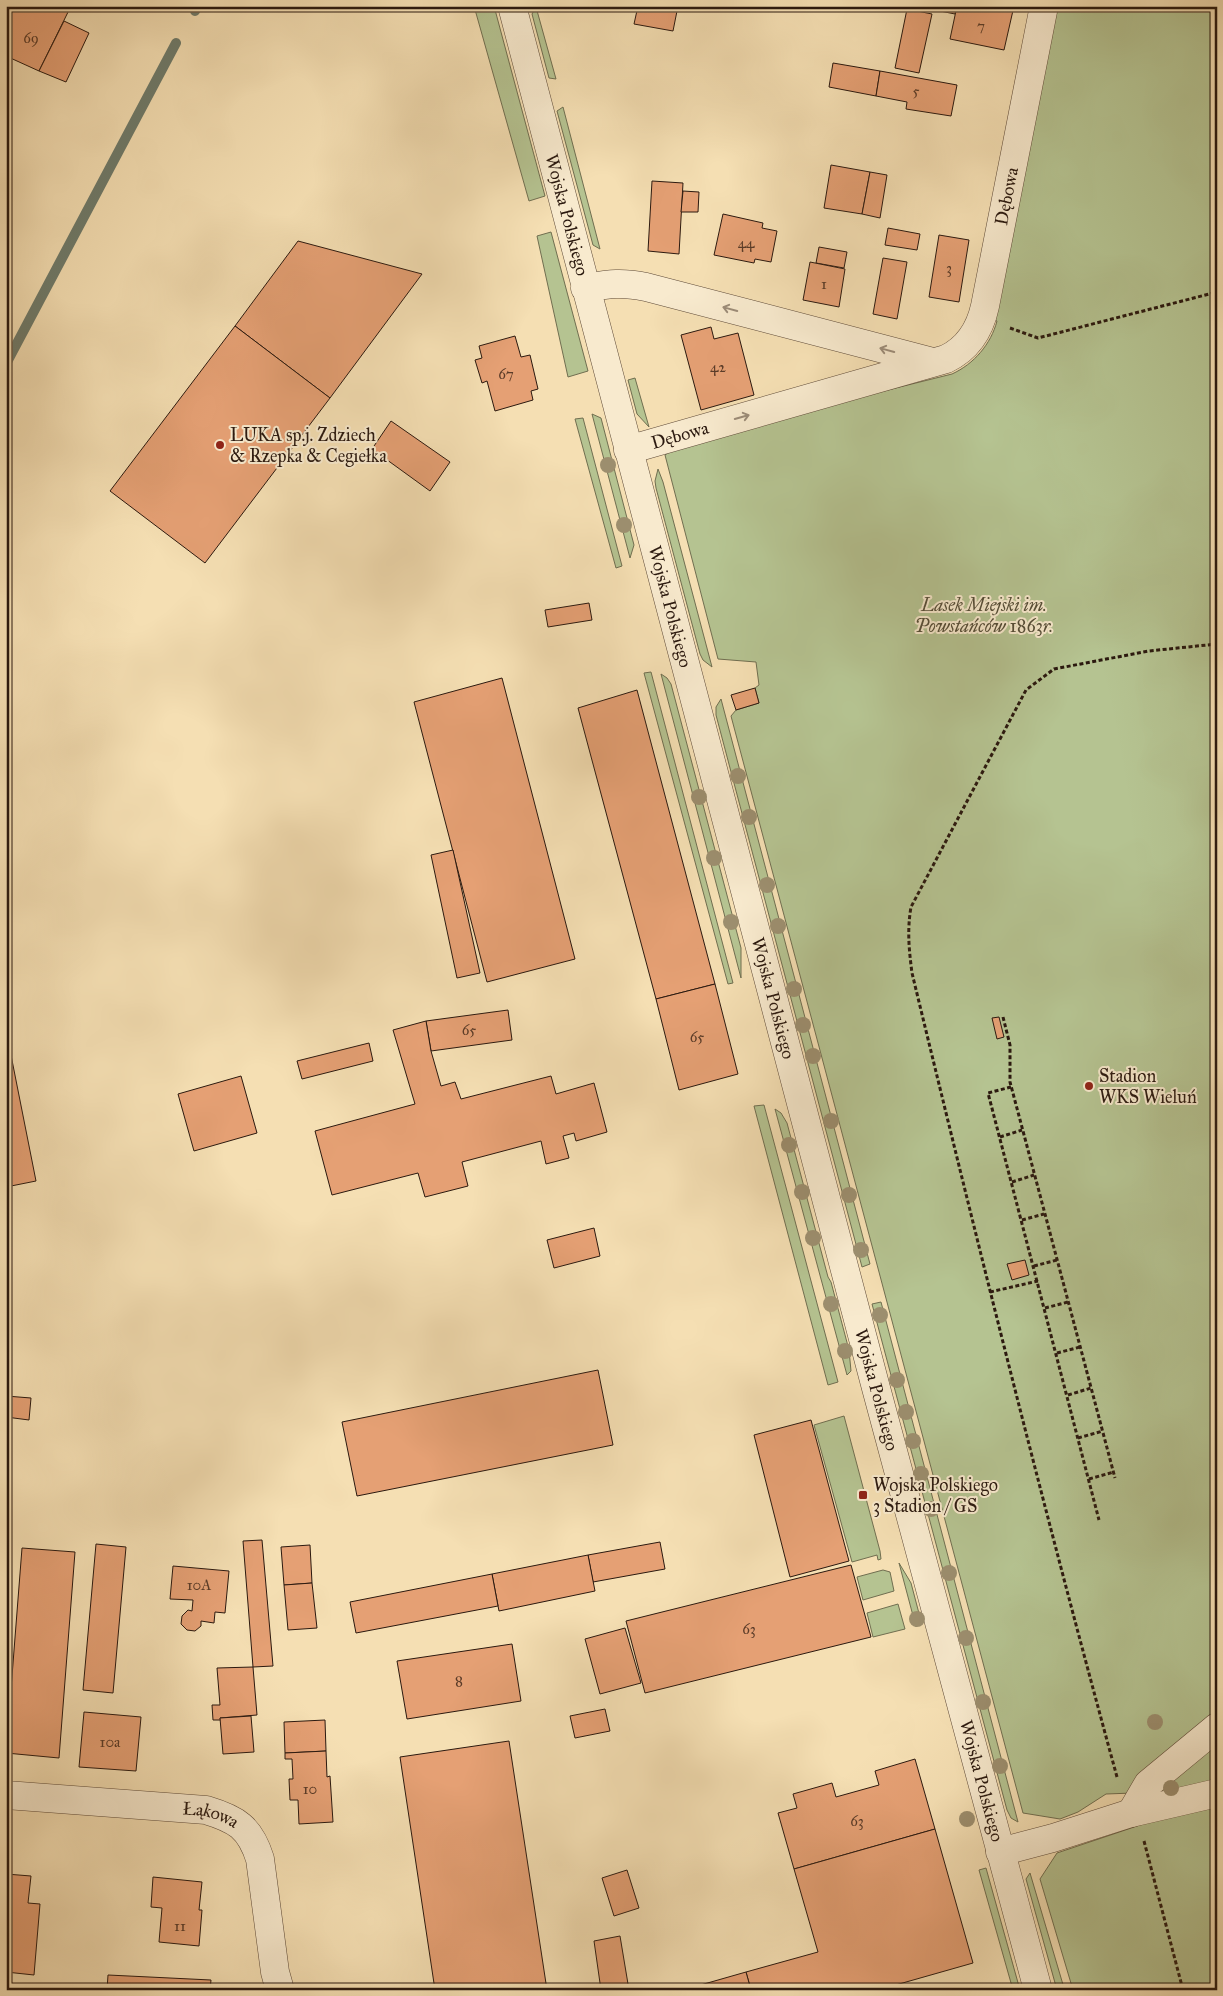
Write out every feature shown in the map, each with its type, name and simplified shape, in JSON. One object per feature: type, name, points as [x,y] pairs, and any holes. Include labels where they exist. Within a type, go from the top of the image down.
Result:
[{"type":"street","name":"Wojska Polskiego","points":[[512,6],[585,288],[1038,1990]]},
{"type":"street","name":"Dębowa","points":[[628,450],[934,362],[956,354],[965,346],[978,330],[982,320],[1044,6]]},
{"type":"street","points":[[585,288],[614,283],[639,285],[934,362]]},
{"type":"street","points":[[1131,1813],[1148,1784],[1217,1727]]},
{"type":"street","points":[[1000,1852],[1053,1838],[1131,1813],[1217,1793]]},
{"type":"street","name":"Łąkowa","points":[[6,1795],[206,1810],[228,1817],[244,1828],[255,1842],[260,1859],[275,1972],[280,1990]]},
{"type":"path","points":[[982,320],[1038,338],[1217,292]]},
{"type":"path","points":[[1183,1990],[1146,1846],[1120,1787],[1096,1701],[990,1292],[912,972],[908,944],[908,924],[910,907],[1026,690],[1054,669],[1149,651],[1217,644]]},
{"type":"path","points":[[1002,1017],[1010,1045],[1011,1087],[1115,1478]]},
{"type":"path","points":[[1011,1087],[988,1092],[1099,1520]]},
{"type":"path","points":[[1000,1137],[1022,1130]]},
{"type":"path","points":[[1012,1182],[1034,1176]]},
{"type":"path","points":[[1022,1220],[1044,1214]]},
{"type":"path","points":[[1034,1266],[1057,1260]]},
{"type":"path","points":[[990,1292],[1038,1280]]},
{"type":"path","points":[[1045,1308],[1068,1302]]},
{"type":"path","points":[[1057,1353],[1080,1347]]},
{"type":"path","points":[[1068,1395],[1091,1388]]},
{"type":"path","points":[[1078,1438],[1103,1431]]},
{"type":"path","points":[[1089,1479],[1114,1472]]},
{"type":"green space","points":[[474,6],[494,6],[545,196],[529,201]]},
{"type":"green space","name":"Lasek Miejski im. Powstańców 1863r.","points":[[1057,6],[1217,6],[1217,1780],[1166,1795],[1161,1792],[1106,1794],[1078,1812],[1060,1819],[1023,1813],[731,716],[736,710],[759,703],[755,688],[759,685],[756,662],[718,659],[665,455],[687,440],[952,374],[967,365],[981,352],[991,338],[997,321],[995,320]]},
{"type":"green space","points":[[536,7],[556,79],[549,78],[532,14]]},
{"type":"green space","points":[[563,107],[600,249],[593,245],[557,111]]},
{"type":"green space","points":[[551,232],[588,371],[568,377],[537,236]]},
{"type":"green space","points":[[635,378],[649,427],[637,414],[628,380]]},
{"type":"green space","points":[[592,414],[601,418],[634,545],[630,558]]},
{"type":"green space","points":[[583,418],[622,566],[616,568],[575,419]]},
{"type":"green space","points":[[658,469],[712,667],[703,660],[700,654],[656,488],[655,481]]},
{"type":"green space","points":[[651,672],[733,983],[728,984],[644,673]]},
{"type":"green space","points":[[661,674],[671,684],[741,948],[741,978]]},
{"type":"green space","points":[[721,699],[870,1264],[862,1267],[716,715],[716,707]]},
{"type":"green space","points":[[764,1105],[838,1382],[828,1385],[754,1106]]},
{"type":"green space","points":[[775,1109],[781,1113],[787,1123],[828,1277],[831,1282],[849,1350],[851,1371],[847,1375]]},
{"type":"green space","points":[[881,1302],[1018,1822],[1011,1818],[1007,1810],[872,1304]]},
{"type":"green space","points":[[844,1416],[880,1551],[881,1559],[878,1560],[877,1555],[852,1562],[814,1425]]},
{"type":"green space","points":[[899,1563],[911,1583],[921,1621],[916,1627]]},
{"type":"green space","points":[[883,1570],[890,1572],[894,1591],[863,1600],[857,1577]]},
{"type":"green space","points":[[898,1604],[905,1629],[873,1637],[867,1613]]},
{"type":"green space","points":[[1217,1805],[1217,1990],[1073,1990],[1040,1879],[1057,1853],[1152,1821]]},
{"type":"green space","points":[[986,1868],[1020,1990],[1013,1990],[979,1870]]},
{"type":"green space","points":[[1030,1873],[1065,1990],[1057,1990],[1026,1879]]},
{"type":"building","points":[[6,6],[71,6],[39,71],[6,56]]},
{"type":"building","points":[[638,6],[678,6],[673,31],[634,24]]},
{"type":"building","points":[[941,6],[957,6],[955,14],[940,11]]},
{"type":"building","points":[[957,6],[1014,6],[1004,50],[950,39]]},
{"type":"building","points":[[907,9],[932,14],[919,73],[895,68]]},
{"type":"building","points":[[64,21],[89,33],[66,82],[39,71]]},
{"type":"building","points":[[833,63],[880,71],[876,96],[829,87]]},
{"type":"building","points":[[880,71],[957,85],[951,116],[906,109],[907,102],[876,96]]},
{"type":"building","points":[[831,165],[870,172],[862,214],[824,208]]},
{"type":"building","points":[[870,172],[887,175],[880,218],[862,214]]},
{"type":"building","points":[[652,181],[683,183],[679,254],[648,251]]},
{"type":"building","points":[[683,191],[699,192],[698,212],[681,212]]},
{"type":"building","points":[[723,214],[763,223],[762,228],[777,231],[771,262],[755,259],[754,263],[714,255]]},
{"type":"building","points":[[888,228],[920,234],[917,250],[885,245]]},
{"type":"building","points":[[939,235],[969,240],[959,302],[929,297]]},
{"type":"building","name":"LUKA sp.j. Zdziech & Rzepka & Cegiełka","points":[[298,241],[422,274],[330,398],[235,326]]},
{"type":"building","points":[[819,247],[847,252],[844,268],[816,263]]},
{"type":"building","points":[[883,258],[907,262],[897,319],[873,314]]},
{"type":"building","points":[[810,262],[845,269],[839,307],[803,300]]},
{"type":"building","name":"LUKA sp.j. Zdziech & Rzepka & Cegiełka","points":[[235,326],[330,398],[205,563],[110,491]]},
{"type":"building","points":[[711,327],[714,339],[738,333],[754,395],[701,410],[681,335]]},
{"type":"building","points":[[515,336],[521,357],[530,355],[538,389],[531,391],[533,400],[495,411],[487,381],[482,383],[475,360],[482,358],[479,346]]},
{"type":"building","points":[[391,421],[450,462],[430,491],[372,449]]},
{"type":"building","points":[[589,603],[592,620],[548,627],[545,610]]},
{"type":"building","points":[[502,678],[575,959],[487,982],[414,702]]},
{"type":"building","points":[[755,688],[759,703],[736,710],[731,695]]},
{"type":"building","points":[[637,690],[715,984],[656,999],[578,708]]},
{"type":"building","points":[[453,850],[480,973],[457,978],[431,855]]},
{"type":"building","points":[[715,984],[738,1074],[679,1090],[656,999]]},
{"type":"building","points":[[508,1010],[512,1040],[431,1051],[426,1021]]},
{"type":"building","points":[[999,1017],[1004,1037],[997,1039],[992,1018]]},
{"type":"building","points":[[426,1021],[431,1051],[441,1086],[455,1082],[461,1099],[551,1076],[556,1094],[594,1083],[607,1132],[576,1141],[574,1133],[563,1136],[569,1158],[546,1164],[541,1141],[462,1162],[468,1186],[425,1197],[418,1173],[332,1195],[315,1131],[415,1104],[393,1030]]},
{"type":"building","points":[[6,1030],[36,1181],[6,1187]]},
{"type":"building","points":[[369,1043],[373,1061],[302,1079],[297,1061]]},
{"type":"building","points":[[241,1076],[257,1133],[194,1151],[178,1094]]},
{"type":"building","points":[[594,1228],[600,1256],[554,1268],[547,1240]]},
{"type":"building","points":[[1025,1260],[1029,1275],[1012,1280],[1007,1264]]},
{"type":"building","points":[[598,1370],[613,1445],[357,1496],[342,1422]]},
{"type":"building","points":[[6,1396],[31,1398],[29,1420],[6,1417]]},
{"type":"building","points":[[811,1420],[849,1561],[790,1577],[754,1435]]},
{"type":"building","points":[[262,1540],[273,1666],[253,1667],[243,1541]]},
{"type":"building","points":[[660,1542],[665,1569],[593,1582],[588,1555]]},
{"type":"building","points":[[96,1544],[126,1547],[113,1693],[83,1690]]},
{"type":"building","points":[[310,1545],[312,1583],[284,1585],[281,1547]]},
{"type":"building","points":[[22,1548],[75,1552],[59,1758],[6,1753]]},
{"type":"building","points":[[588,1555],[595,1591],[499,1611],[492,1574]]},
{"type":"building","points":[[851,1565],[871,1637],[645,1693],[626,1621]]},
{"type":"building","points":[[173,1566],[229,1571],[225,1613],[215,1612],[214,1623],[201,1621],[201,1626],[195,1631],[187,1630],[181,1624],[182,1616],[188,1610],[192,1611],[193,1600],[170,1599]]},
{"type":"building","points":[[492,1574],[498,1606],[356,1633],[350,1602]]},
{"type":"building","points":[[312,1583],[317,1628],[288,1630],[284,1585]]},
{"type":"building","points":[[625,1628],[641,1683],[600,1694],[585,1639]]},
{"type":"building","points":[[512,1644],[521,1701],[407,1719],[397,1661]]},
{"type":"building","points":[[253,1667],[257,1715],[213,1720],[212,1705],[220,1705],[217,1668]]},
{"type":"building","points":[[605,1709],[610,1731],[575,1738],[570,1716]]},
{"type":"building","points":[[84,1712],[141,1717],[136,1771],[79,1767]]},
{"type":"building","points":[[251,1716],[254,1752],[223,1754],[220,1718]]},
{"type":"building","points":[[325,1720],[326,1751],[285,1753],[284,1722]]},
{"type":"building","points":[[509,1741],[547,1990],[435,1990],[400,1757]]},
{"type":"building","points":[[326,1751],[327,1777],[330,1776],[333,1822],[299,1824],[298,1800],[290,1800],[289,1779],[293,1779],[292,1759],[285,1759],[285,1753]]},
{"type":"building","points":[[915,1759],[935,1829],[794,1869],[778,1813],[797,1808],[793,1794],[832,1783],[836,1797],[879,1785],[875,1771]]},
{"type":"building","points":[[935,1829],[973,1963],[878,1990],[751,1990],[746,1972],[818,1952],[794,1869]]},
{"type":"building","points":[[627,1870],[639,1908],[614,1916],[602,1878]]},
{"type":"building","points":[[6,1874],[31,1876],[28,1903],[40,1904],[34,1975],[6,1972]]},
{"type":"building","points":[[153,1877],[202,1882],[199,1910],[202,1910],[199,1946],[159,1942],[162,1908],[151,1907]]},
{"type":"building","points":[[620,1936],[629,1990],[601,1990],[594,1941]]},
{"type":"building","points":[[746,1972],[751,1990],[683,1990]]},
{"type":"building","points":[[108,1975],[211,1980],[210,1990],[107,1990]]},
{"type":"waterway","points":[[195,11],[198,6]]},
{"type":"waterway","points":[[6,364],[176,43]]},
{"type":"place","name":"LUKA sp.j. Zdziech & Rzepka & Cegiełka","points":[[220,445]]},
{"type":"place","name":"Stadion WKS Wieluń","points":[[1089,1086]]},
{"type":"place","name":"Wojska Polskiego 3 Stadion / GS","points":[[863,1495]]}]
